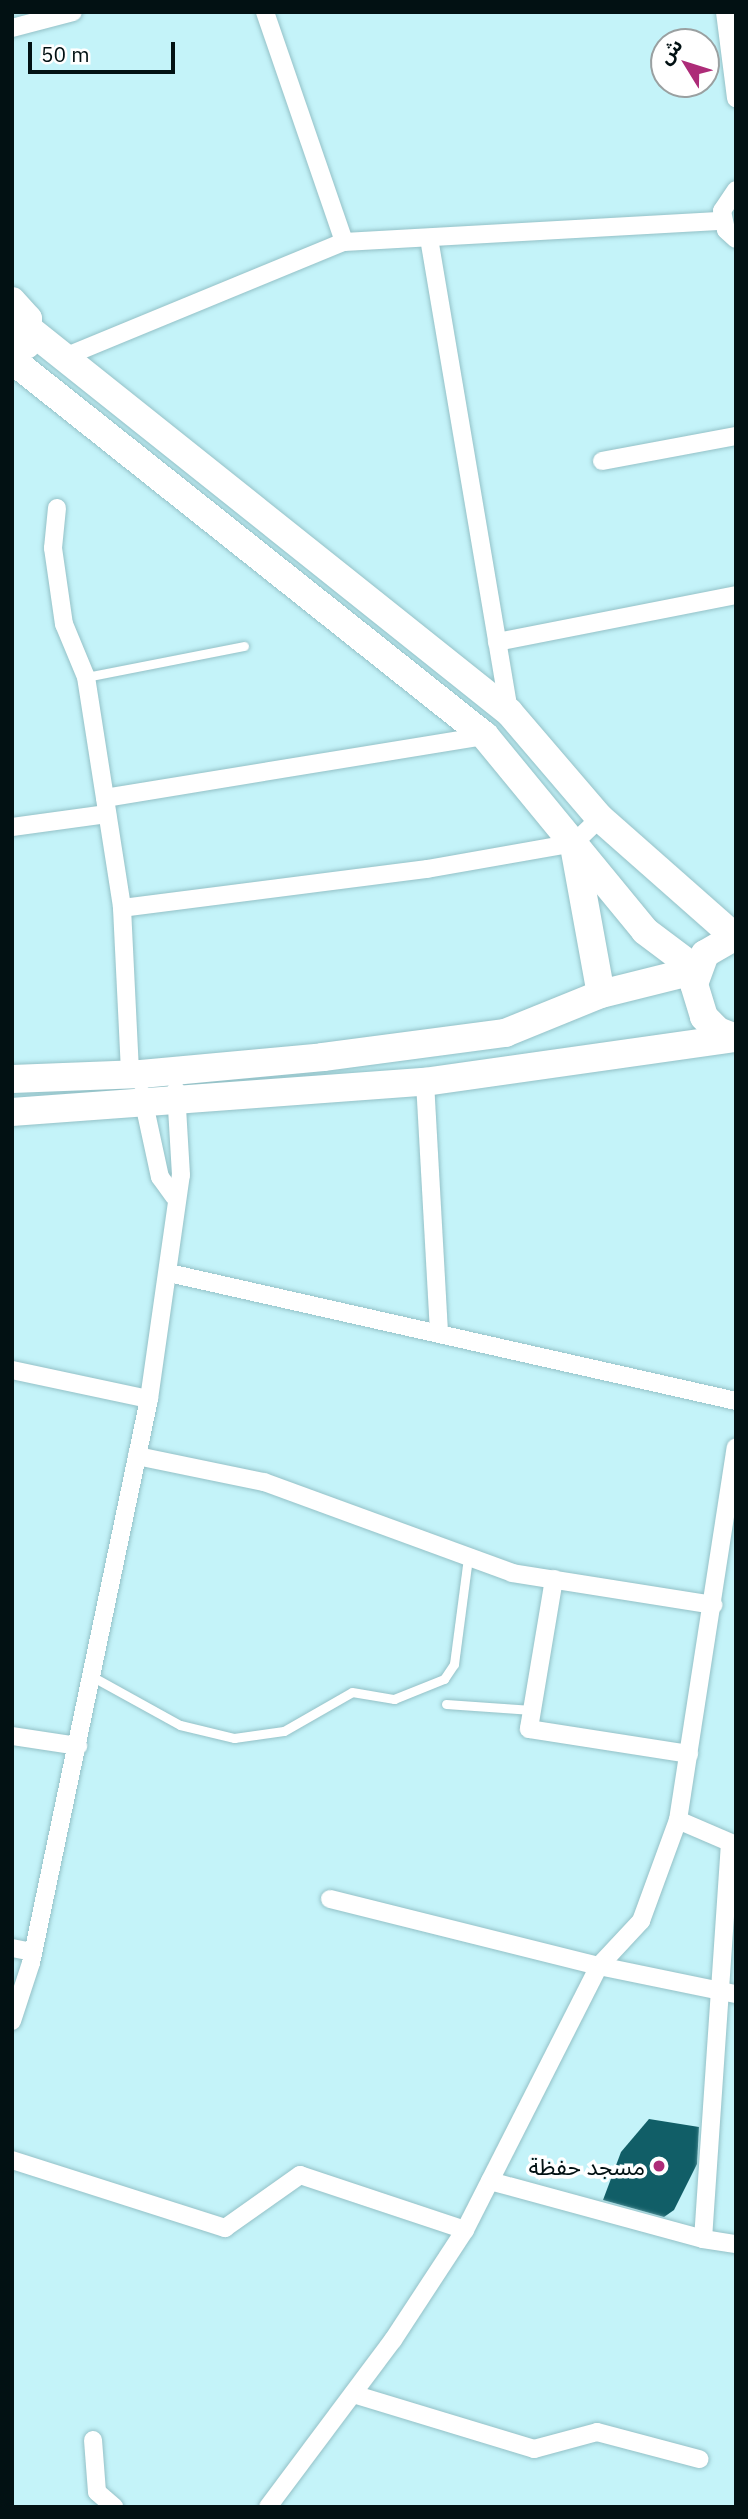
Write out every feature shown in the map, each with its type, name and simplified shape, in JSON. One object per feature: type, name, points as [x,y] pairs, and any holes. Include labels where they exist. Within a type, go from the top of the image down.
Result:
[{"type":"main road","points":[[12,301],[23,309],[30,330],[28,342],[12,360],[485,736],[645,931],[697,970]]},
{"type":"main road","points":[[30,330],[509,712],[600,818],[735,936],[705,954],[697,970],[695,998],[704,1017],[718,1031],[736,1038]]},
{"type":"main road","points":[[574,843],[601,994]]},
{"type":"main road","points":[[12,1079],[135,1074],[336,1056],[505,1033],[601,994],[697,970]]},
{"type":"main road","points":[[12,1112],[425,1082],[736,1038]]},
{"type":"street","points":[[12,29],[74,12]]},
{"type":"street","points":[[265,12],[344,242]]},
{"type":"street","points":[[725,12],[736,98]]},
{"type":"street","points":[[736,190],[724,202],[722,220],[736,239]]},
{"type":"street","points":[[62,358],[344,242],[722,220]]},
{"type":"street","points":[[429,238],[509,712]]},
{"type":"street","points":[[602,461],[736,436]]},
{"type":"street","points":[[57,508],[53,548],[64,624],[86,677],[122,908],[135,1074],[160,1177],[174,1196]]},
{"type":"street","points":[[497,642],[736,594]]},
{"type":"street","points":[[12,827],[106,806],[485,736]]},
{"type":"street","points":[[122,908],[427,869],[574,843],[600,818]]},
{"type":"street","points":[[12,2021],[33,1952],[149,1399],[169,1273],[174,1196],[181,1175],[175,1069]]},
{"type":"street","points":[[425,1082],[439,1331]]},
{"type":"street","points":[[169,1273],[439,1331],[736,1401]]},
{"type":"street","points":[[12,1370],[149,1399]]},
{"type":"street","points":[[268,2507],[353,2394],[465,2230],[599,1966],[641,1921],[678,1820],[736,1447]]},
{"type":"street","points":[[137,1456],[264,1482],[512,1573],[713,1605]]},
{"type":"street","points":[[554,1579],[528,1729],[689,1754]]},
{"type":"street","points":[[12,1736],[78,1746]]},
{"type":"street","points":[[678,1820],[733,1844],[728,1992],[703,2239]]},
{"type":"street","points":[[330,1899],[599,1966],[728,1992]]},
{"type":"street","points":[[12,1948],[33,1952]]},
{"type":"street","points":[[12,2160],[225,2228],[300,2175],[465,2230]]},
{"type":"street","points":[[490,2181],[703,2239],[736,2244]]},
{"type":"street","points":[[353,2394],[534,2449],[597,2432],[699,2459]]},
{"type":"street","points":[[93,2440],[97,2492],[114,2507]]},
{"type":"lane","points":[[86,677],[244,646]]},
{"type":"lane","points":[[93,1676],[180,1725],[234,1738],[284,1731],[352,1692],[394,1699],[421,1684],[444,1679],[454,1664],[468,1558]]},
{"type":"lane","points":[[446,1704],[532,1710]]},
{"type":"building","points":[[649,2119],[699,2127],[697,2164],[674,2210],[664,2217],[603,2200],[621,2152]]},
{"type":"place","name":"مسجد حفظة","points":[[659,2166]]}]
